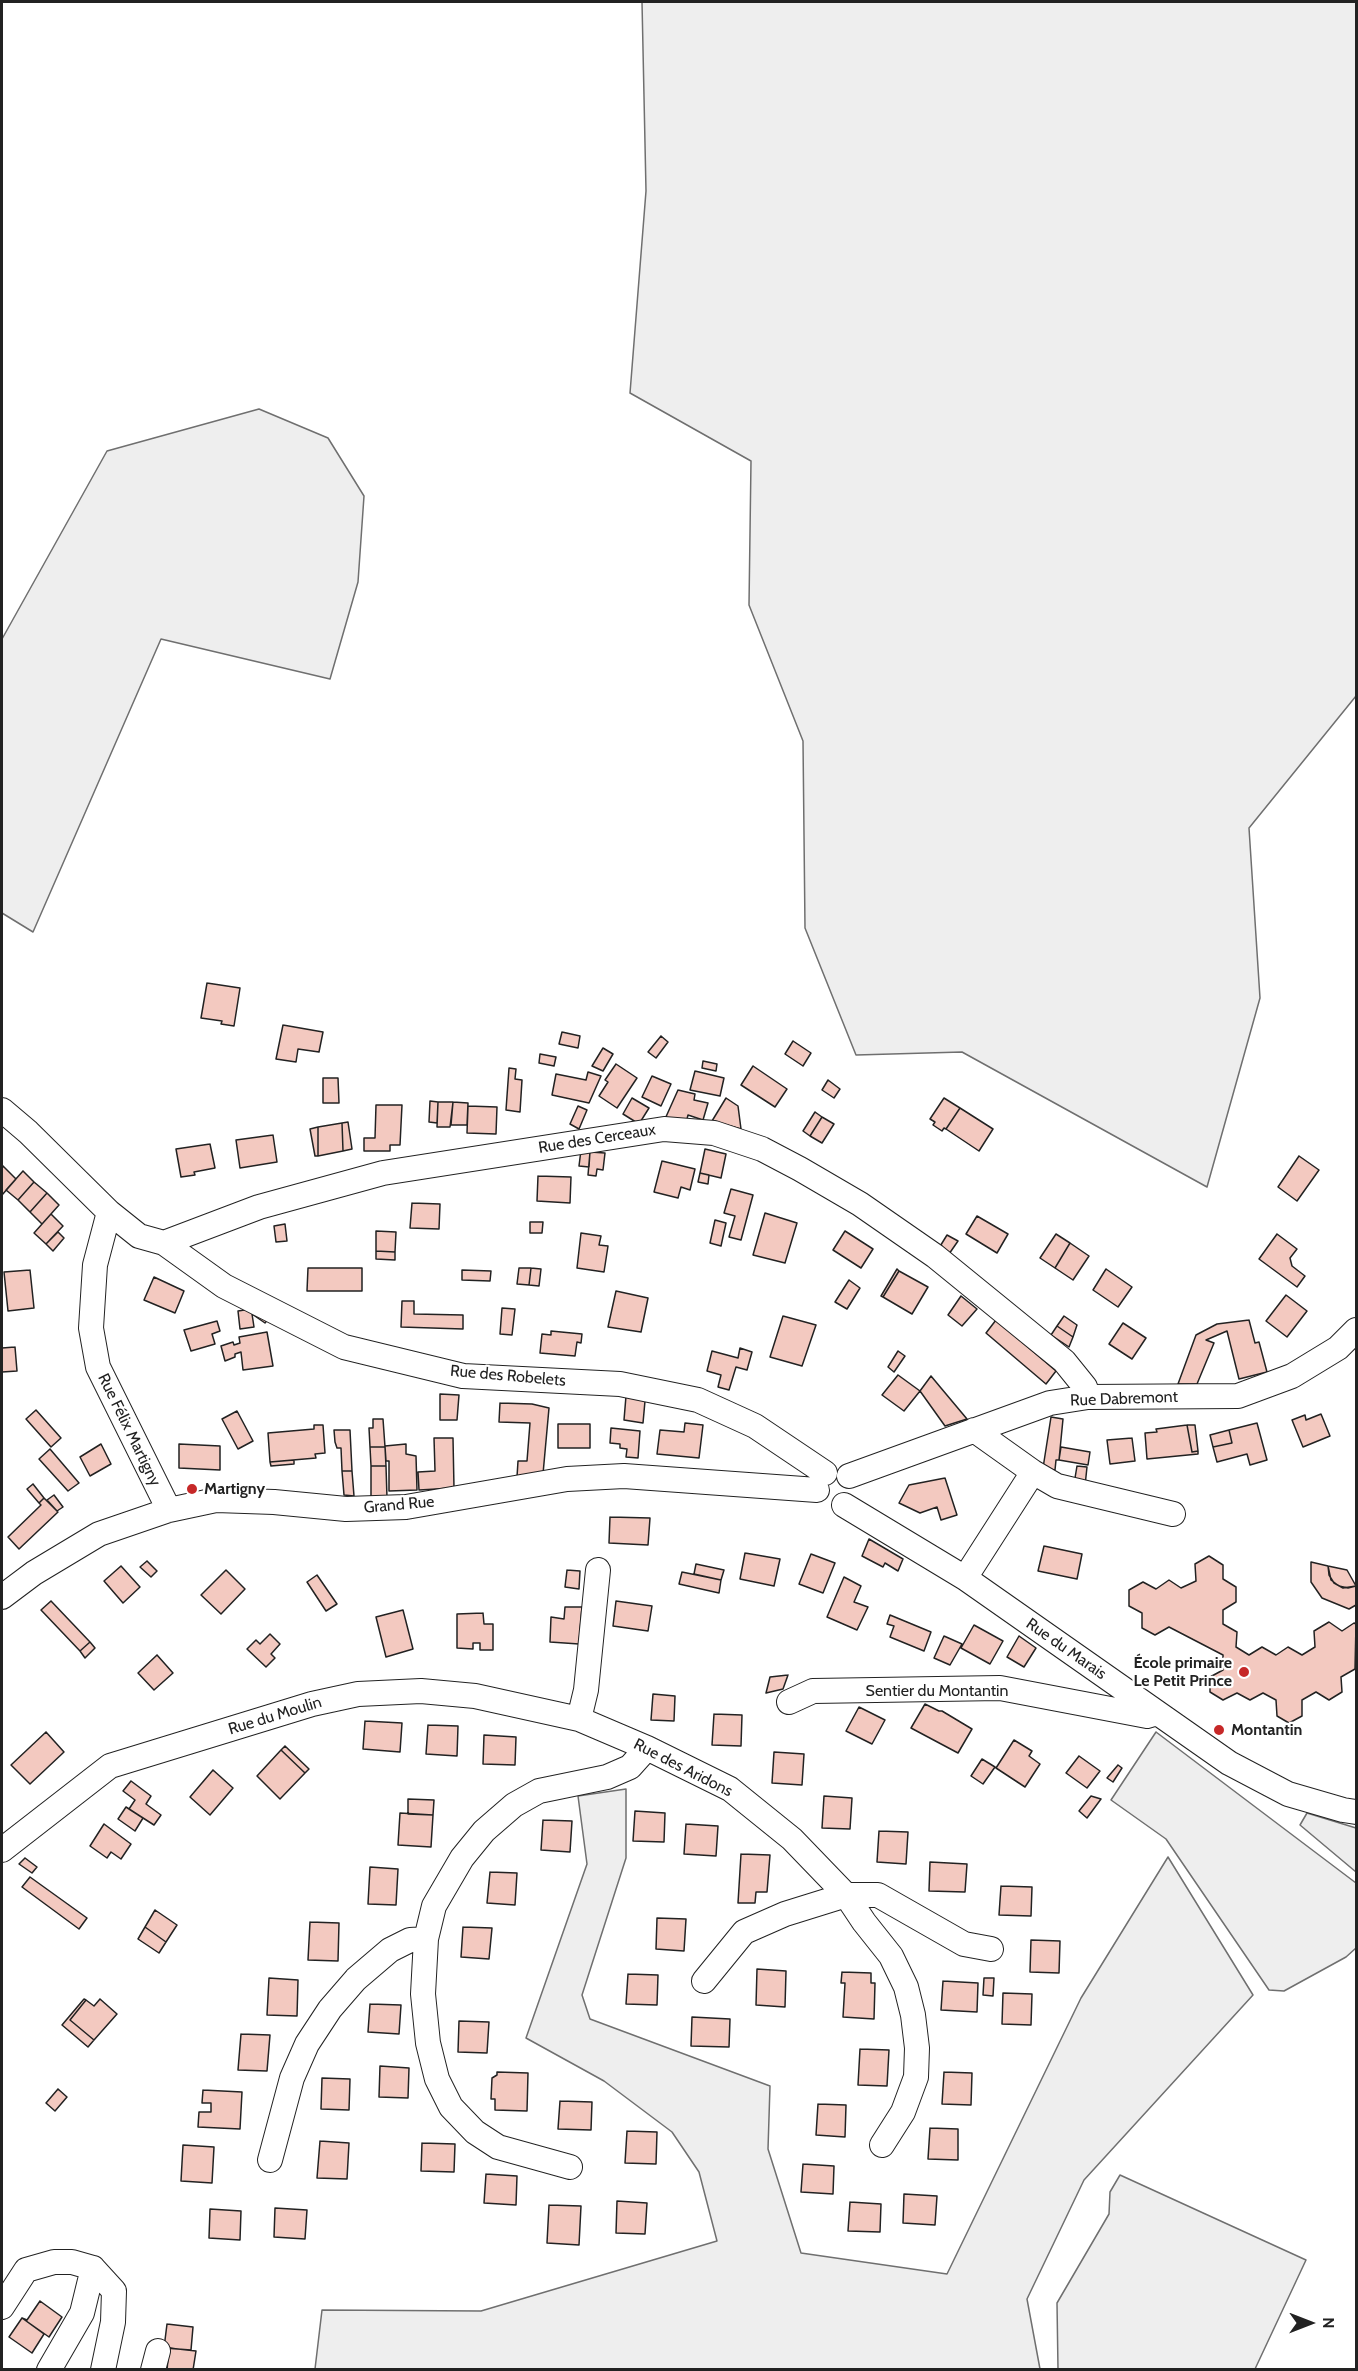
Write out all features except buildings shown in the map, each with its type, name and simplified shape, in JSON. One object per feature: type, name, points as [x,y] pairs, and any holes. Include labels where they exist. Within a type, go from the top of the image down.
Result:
[{"type":"street","points":[[2,1110],[28,1132],[109,1212],[139,1236],[164,1243]]},
{"type":"street","name":"Rue des Cerceaux","points":[[164,1243],[260,1207],[383,1173],[664,1129],[714,1133],[762,1149],[800,1169],[860,1204],[934,1256],[1064,1361],[1085,1387],[1088,1397]]},
{"type":"street","name":"Rue Félix Martigny","points":[[109,1212],[95,1265],[91,1328],[98,1367],[169,1510]]},
{"type":"street","name":"Rue des Robelets","points":[[164,1243],[224,1286],[344,1347],[463,1376],[620,1384],[698,1400],[755,1426],[821,1481]]},
{"type":"street","name":"Rue Dabremont","points":[[849,1476],[1050,1403],[1088,1397],[1238,1396],[1292,1376],[1338,1348],[1356,1330]]},
{"type":"street","points":[[974,1430],[1033,1472],[1058,1486],[1173,1514]]},
{"type":"street","points":[[838,1470],[849,1476],[854,1488],[853,1495],[844,1505],[838,1507],[826,1504],[819,1496],[821,1481],[838,1470]]},
{"type":"street","points":[[965,1578],[1033,1472]]},
{"type":"street","name":"Grand Rue","points":[[2,1597],[34,1574],[99,1534],[169,1510],[216,1500],[274,1502],[346,1509],[406,1508],[567,1479],[624,1476],[821,1481]]},
{"type":"street","name":"Rue du Marais","points":[[844,1505],[965,1578],[1229,1763],[1288,1794],[1356,1812]]},
{"type":"street","points":[[579,1719],[586,1690],[598,1570]]},
{"type":"street","name":"Sentier du Montantin","points":[[789,1702],[813,1691],[1000,1688],[1147,1716],[1157,1713]]},
{"type":"street","name":"Rue du Moulin","points":[[2,1850],[110,1766],[312,1704],[358,1694],[421,1691],[475,1696],[579,1719]]},
{"type":"street","name":"Rue des Aridons","points":[[579,1719],[647,1748],[730,1789],[792,1839],[846,1895],[891,1956],[906,1988],[913,2015],[917,2048],[916,2078],[903,2112],[882,2145]]},
{"type":"street","points":[[570,2167],[498,2147],[475,2132],[452,2107],[436,2079],[428,2043],[423,1994],[426,1939],[434,1906],[462,1858],[484,1831],[514,1805],[539,1791],[607,1777],[630,1767],[647,1748]]},
{"type":"street","points":[[704,1981],[744,1932],[784,1914],[846,1895],[878,1895],[964,1944],[992,1949]]},
{"type":"street","points":[[270,2160],[292,2078],[307,2044],[330,2009],[356,1979],[390,1950],[411,1940],[426,1939]]},
{"type":"street","points":[[2,2307],[26,2270],[54,2262],[72,2262],[93,2268],[114,2291],[113,2322],[103,2370]]},
{"type":"street","points":[[49,2370],[82,2313],[93,2268]]},
{"type":"shaded area","points":[[642,2],[1356,2],[1356,696],[1249,828],[1260,998],[1207,1187],[962,1052],[856,1055],[805,928],[803,741],[749,605],[751,461],[630,393],[646,191]]},
{"type":"shaded area","points":[[259,409],[328,438],[364,496],[358,582],[330,679],[161,639],[33,932],[2,913],[2,639],[107,451]]},
{"type":"shaded area","points":[[1156,1732],[1356,1883],[1356,1948],[1346,1957],[1284,1991],[1269,1990],[1166,1839],[1111,1800]]},
{"type":"shaded area","points":[[626,1789],[626,1858],[582,1995],[590,2019],[770,2086],[768,2149],[801,2253],[947,2274],[1081,1998],[1168,1857],[1253,1995],[1084,2180],[1027,2299],[1040,2369],[315,2369],[322,2310],[481,2311],[717,2241],[699,2172],[672,2132],[604,2081],[526,2038],[587,1864],[578,1796]]},
{"type":"shaded area","points":[[1307,1813],[1356,1828],[1356,1872],[1300,1825]]},
{"type":"shaded area","points":[[1120,2175],[1306,2260],[1255,2369],[1058,2369],[1057,2303],[1109,2214],[1110,2192]]},
{"type":"place","name":"Martigny","points":[[192,1489]]},
{"type":"place","name":"École primaire Le Petit Prince","points":[[1244,1672]]},
{"type":"place","name":"Montantin","points":[[1219,1730]]}]
